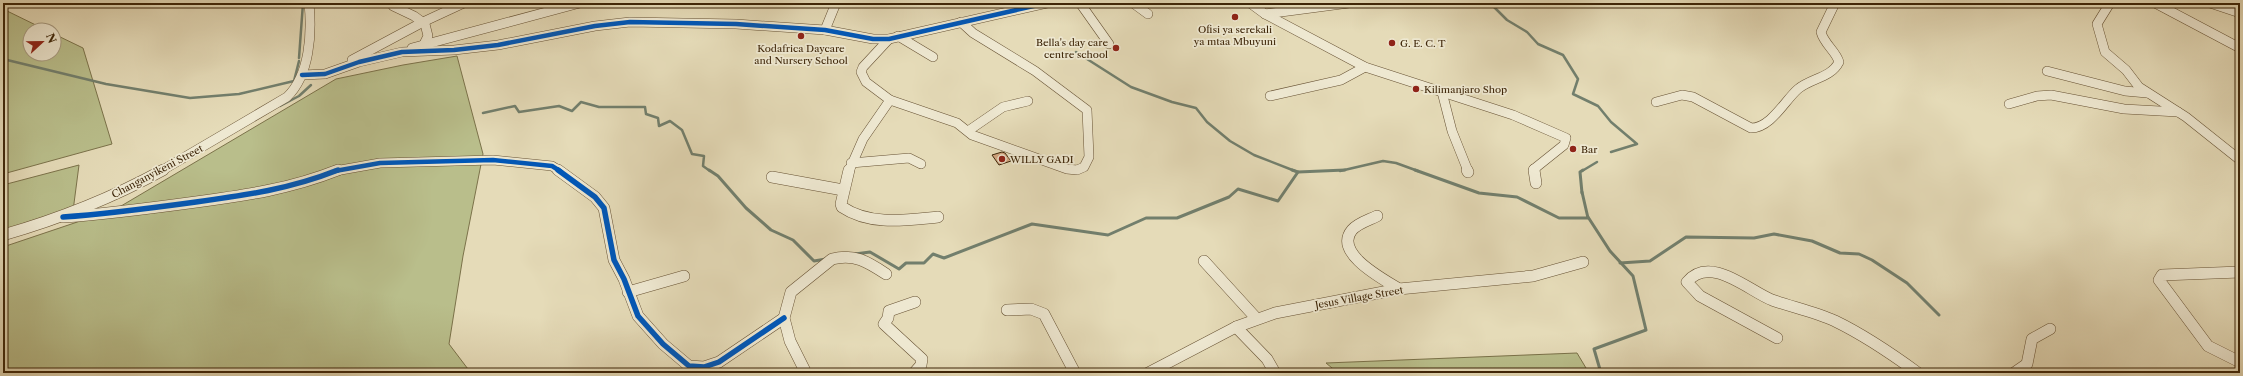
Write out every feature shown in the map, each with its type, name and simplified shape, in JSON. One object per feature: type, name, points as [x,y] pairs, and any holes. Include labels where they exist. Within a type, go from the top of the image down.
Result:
[{"type":"street","points":[[309,3],[308,40],[300,80],[331,72],[366,60],[402,52],[424,44],[580,3]]},
{"type":"street","points":[[331,72],[423,22],[464,3]]},
{"type":"street","points":[[825,30],[836,3]]},
{"type":"street","points":[[961,22],[973,33],[1015,58],[1066,95],[1084,105],[1087,110],[1088,163],[1081,168],[1066,169],[972,135],[958,123],[890,100],[866,82],[861,72],[863,67],[888,40],[898,36],[1045,3]]},
{"type":"street","points":[[1080,3],[1090,15],[1109,44]]},
{"type":"street","points":[[1133,3],[1148,14]]},
{"type":"street","points":[[1250,3],[1265,14],[1365,67],[1513,115],[1566,138],[1564,145],[1534,169],[1536,184]]},
{"type":"street","points":[[1265,14],[1349,3]]},
{"type":"street","points":[[1656,102],[1682,95],[1693,97],[1751,128],[1756,128],[1780,111],[1798,89],[1835,70],[1839,62],[1838,58],[1823,39],[1821,32],[1835,3]]},
{"type":"street","points":[[2110,3],[2097,24],[2105,52],[2126,70],[2139,87],[2180,112],[2240,160]]},
{"type":"street","points":[[2155,3],[2240,48]]},
{"type":"street","points":[[2210,3],[2240,13]]},
{"type":"street","points":[[393,6],[423,22],[430,32],[424,44]]},
{"type":"street","points":[[402,52],[454,50],[498,45],[595,26],[630,22],[708,23],[825,30],[873,39],[888,40]]},
{"type":"street","points":[[898,36],[933,57]]},
{"type":"street","points":[[1270,96],[1341,80],[1365,67]]},
{"type":"street","points":[[2047,71],[2125,91],[2149,93]]},
{"type":"street","name":"Changanyikeni Street","points":[[3,235],[63,217],[150,176],[217,139],[287,97],[300,80]]},
{"type":"street","points":[[1442,92],[1452,131],[1468,172]]},
{"type":"street","points":[[2009,104],[2037,96],[2051,95],[2124,109],[2180,112]]},
{"type":"street","points":[[890,100],[867,130],[851,163],[843,190],[841,202],[842,207],[858,215],[894,220],[938,217]]},
{"type":"street","points":[[968,131],[1003,107],[1028,101]]},
{"type":"street","points":[[851,163],[909,158],[921,164]]},
{"type":"street","points":[[63,217],[113,214],[253,194],[305,183],[340,169],[380,163],[493,160],[542,164],[552,166],[570,177],[595,197],[604,208],[614,260],[638,316],[663,344],[689,366],[704,366],[719,362],[784,318]]},
{"type":"street","points":[[772,177],[843,190]]},
{"type":"street","points":[[1377,216],[1352,230],[1349,237],[1348,247],[1352,255],[1364,267],[1399,289]]},
{"type":"street","points":[[806,373],[790,341],[784,318],[792,292],[832,259],[855,255],[886,274]]},
{"type":"street","points":[[1204,261],[1256,318]]},
{"type":"street","name":"Jesus Village Street","points":[[1148,373],[1236,326],[1256,318],[1399,289],[1533,276],[1583,262]]},
{"type":"street","points":[[1776,338],[1700,296],[1687,282],[1691,277],[1706,272],[1725,274],[1770,298],[1836,321],[1894,355],[1918,373]]},
{"type":"street","points":[[2240,272],[2162,275],[2159,280],[2208,346],[2240,362]]},
{"type":"street","points":[[628,292],[684,276]]},
{"type":"street","points":[[914,373],[921,366],[922,359],[884,324],[888,318],[889,311],[915,302]]},
{"type":"street","points":[[1007,310],[1026,308],[1040,311],[1044,314],[1075,373]]},
{"type":"street","points":[[1236,326],[1267,359],[1275,373]]},
{"type":"street","points":[[2014,373],[2027,364],[2032,338],[2050,329]]},
{"type":"green space","points":[[3,9],[30,22],[22,22],[22,62],[62,62],[62,38],[83,48],[112,144],[3,174]]},
{"type":"green space","points":[[457,56],[483,154],[463,256],[449,344],[471,373],[3,373],[3,247],[116,209],[336,79],[403,65]]},
{"type":"green space","points":[[79,165],[73,211],[3,233],[3,185]]},
{"type":"green space","points":[[1577,353],[1589,373],[1338,373],[1326,363]]},
{"type":"building","name":"WILLY GADI","points":[[1002,152],[1005,153],[1011,161],[999,165],[992,155]]},
{"type":"waterway","points":[[299,58],[303,3]]},
{"type":"waterway","points":[[1490,3],[1507,20],[1527,32],[1538,44],[1563,55],[1578,79],[1573,94],[1598,106],[1611,122],[1637,144],[1611,152]]},
{"type":"waterway","points":[[1076,52],[1131,87],[1172,102],[1196,108],[1207,122],[1230,141],[1254,155],[1295,171]]},
{"type":"waterway","points":[[3,59],[106,84],[190,98],[239,94],[294,81],[299,61]]},
{"type":"waterway","points":[[280,106],[299,96],[311,85]]},
{"type":"waterway","points":[[483,113],[515,106],[519,112],[559,106],[572,111],[581,102],[599,107],[645,107],[646,114],[658,118],[659,126],[670,121],[682,130],[692,154],[704,156],[703,166],[710,171]]},
{"type":"waterway","points":[[1344,170],[1383,161],[1396,163],[1418,171]]},
{"type":"waterway","points":[[1582,171],[1597,162]]},
{"type":"waterway","points":[[709,170],[718,176],[746,208],[771,230],[793,240],[814,261],[826,259]]},
{"type":"waterway","points":[[1298,172],[1344,170]]},
{"type":"waterway","points":[[1340,171],[1344,170]]},
{"type":"waterway","points":[[1415,170],[1479,193],[1517,197],[1559,218],[1588,218],[1582,192]]},
{"type":"waterway","points":[[1582,193],[1580,172],[1583,170]]},
{"type":"waterway","points":[[855,254],[870,252],[899,269],[906,263],[924,263],[933,254],[944,258],[1032,224],[1108,235],[1146,218],[1177,218],[1229,197],[1238,189],[1278,201],[1298,172]]},
{"type":"waterway","points":[[1588,217],[1610,251],[1621,263]]},
{"type":"waterway","points":[[1621,263],[1650,261],[1686,237],[1754,238],[1774,234],[1812,241],[1840,253],[1859,254],[1872,260],[1907,283],[1939,315]]},
{"type":"waterway","points":[[1601,373],[1594,349],[1646,330],[1633,276],[1621,263]]},
{"type":"cycle path","points":[[302,75],[325,74],[359,62],[402,52],[454,50],[498,45],[595,26],[630,22],[736,24],[825,30],[873,39],[889,39],[1047,3]]},
{"type":"cycle path","points":[[63,217],[113,214],[253,194],[305,183],[340,169],[380,163],[493,160],[552,166],[570,177],[595,197],[604,208],[614,260],[624,279],[638,316],[663,344],[689,366],[704,367],[719,362],[784,318]]},
{"type":"place","name":"Ofisi ya serekali ya mtaa Mbuyuni","points":[[1235,17]]},
{"type":"place","name":"Kodafrica Daycare and Nursery School","points":[[801,36]]},
{"type":"place","name":"G. E. C. T","points":[[1392,43]]},
{"type":"place","name":"Bella's day care centre school","points":[[1116,48]]},
{"type":"place","name":"Kilimanjaro Shop","points":[[1416,89]]},
{"type":"place","name":"Bar","points":[[1573,149]]},
{"type":"place","name":"WILLY GADI","points":[[1002,159]]}]
